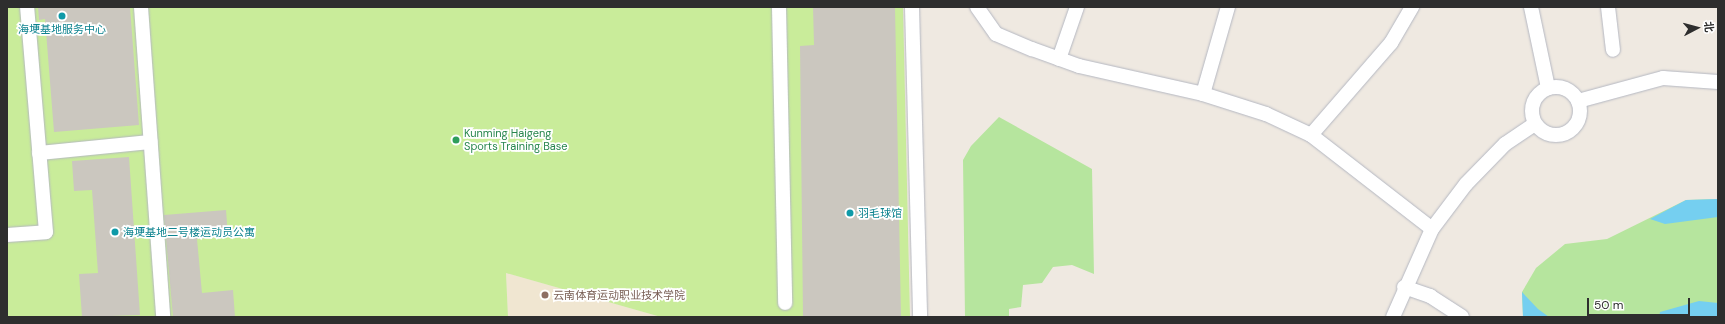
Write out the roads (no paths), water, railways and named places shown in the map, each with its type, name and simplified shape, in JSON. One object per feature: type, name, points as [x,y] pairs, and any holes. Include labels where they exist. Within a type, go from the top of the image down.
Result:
[{"type":"street","points":[[7,235],[46,232],[27,7]]},
{"type":"street","points":[[141,7],[163,317]]},
{"type":"street","points":[[779,7],[785,303]]},
{"type":"street","points":[[912,7],[920,317]]},
{"type":"street","points":[[977,7],[996,34],[1059,59],[1203,94],[1266,114],[1311,135],[1432,229]]},
{"type":"street","points":[[1059,59],[1077,7]]},
{"type":"street","points":[[1203,94],[1228,7]]},
{"type":"street","points":[[1311,135],[1391,43],[1412,7]]},
{"type":"street","points":[[1531,7],[1548,88]]},
{"type":"street","points":[[1608,7],[1613,50]]},
{"type":"street","points":[[1578,101],[1663,78],[1718,82]]},
{"type":"street","points":[[1548,88],[1566,89],[1578,101],[1578,121],[1564,134],[1544,133],[1535,124],[1532,106],[1538,95],[1548,88]]},
{"type":"street","points":[[1393,317],[1404,287],[1432,229],[1466,184],[1504,144],[1535,124]]},
{"type":"street","points":[[39,153],[150,142]]},
{"type":"street","points":[[1404,287],[1430,296],[1462,317]]},
{"type":"water","points":[[1718,199],[1718,217],[1665,224],[1650,219],[1686,200]]},
{"type":"water","points":[[1522,292],[1538,309],[1549,317],[1523,317]]},
{"type":"water","points":[[1699,301],[1718,303],[1718,317],[1659,317],[1660,312]]},
{"type":"place","name":"海埂基地服务中心","points":[[62,16]]},
{"type":"place","name":"Kunming Haigeng Sports Training Base","points":[[456,140]]},
{"type":"place","name":"羽毛球馆","points":[[850,213]]},
{"type":"place","name":"海埂基地二号楼运动员公寓","points":[[115,232]]},
{"type":"place","name":"云南体育运动职业技术学院","points":[[545,295]]}]
